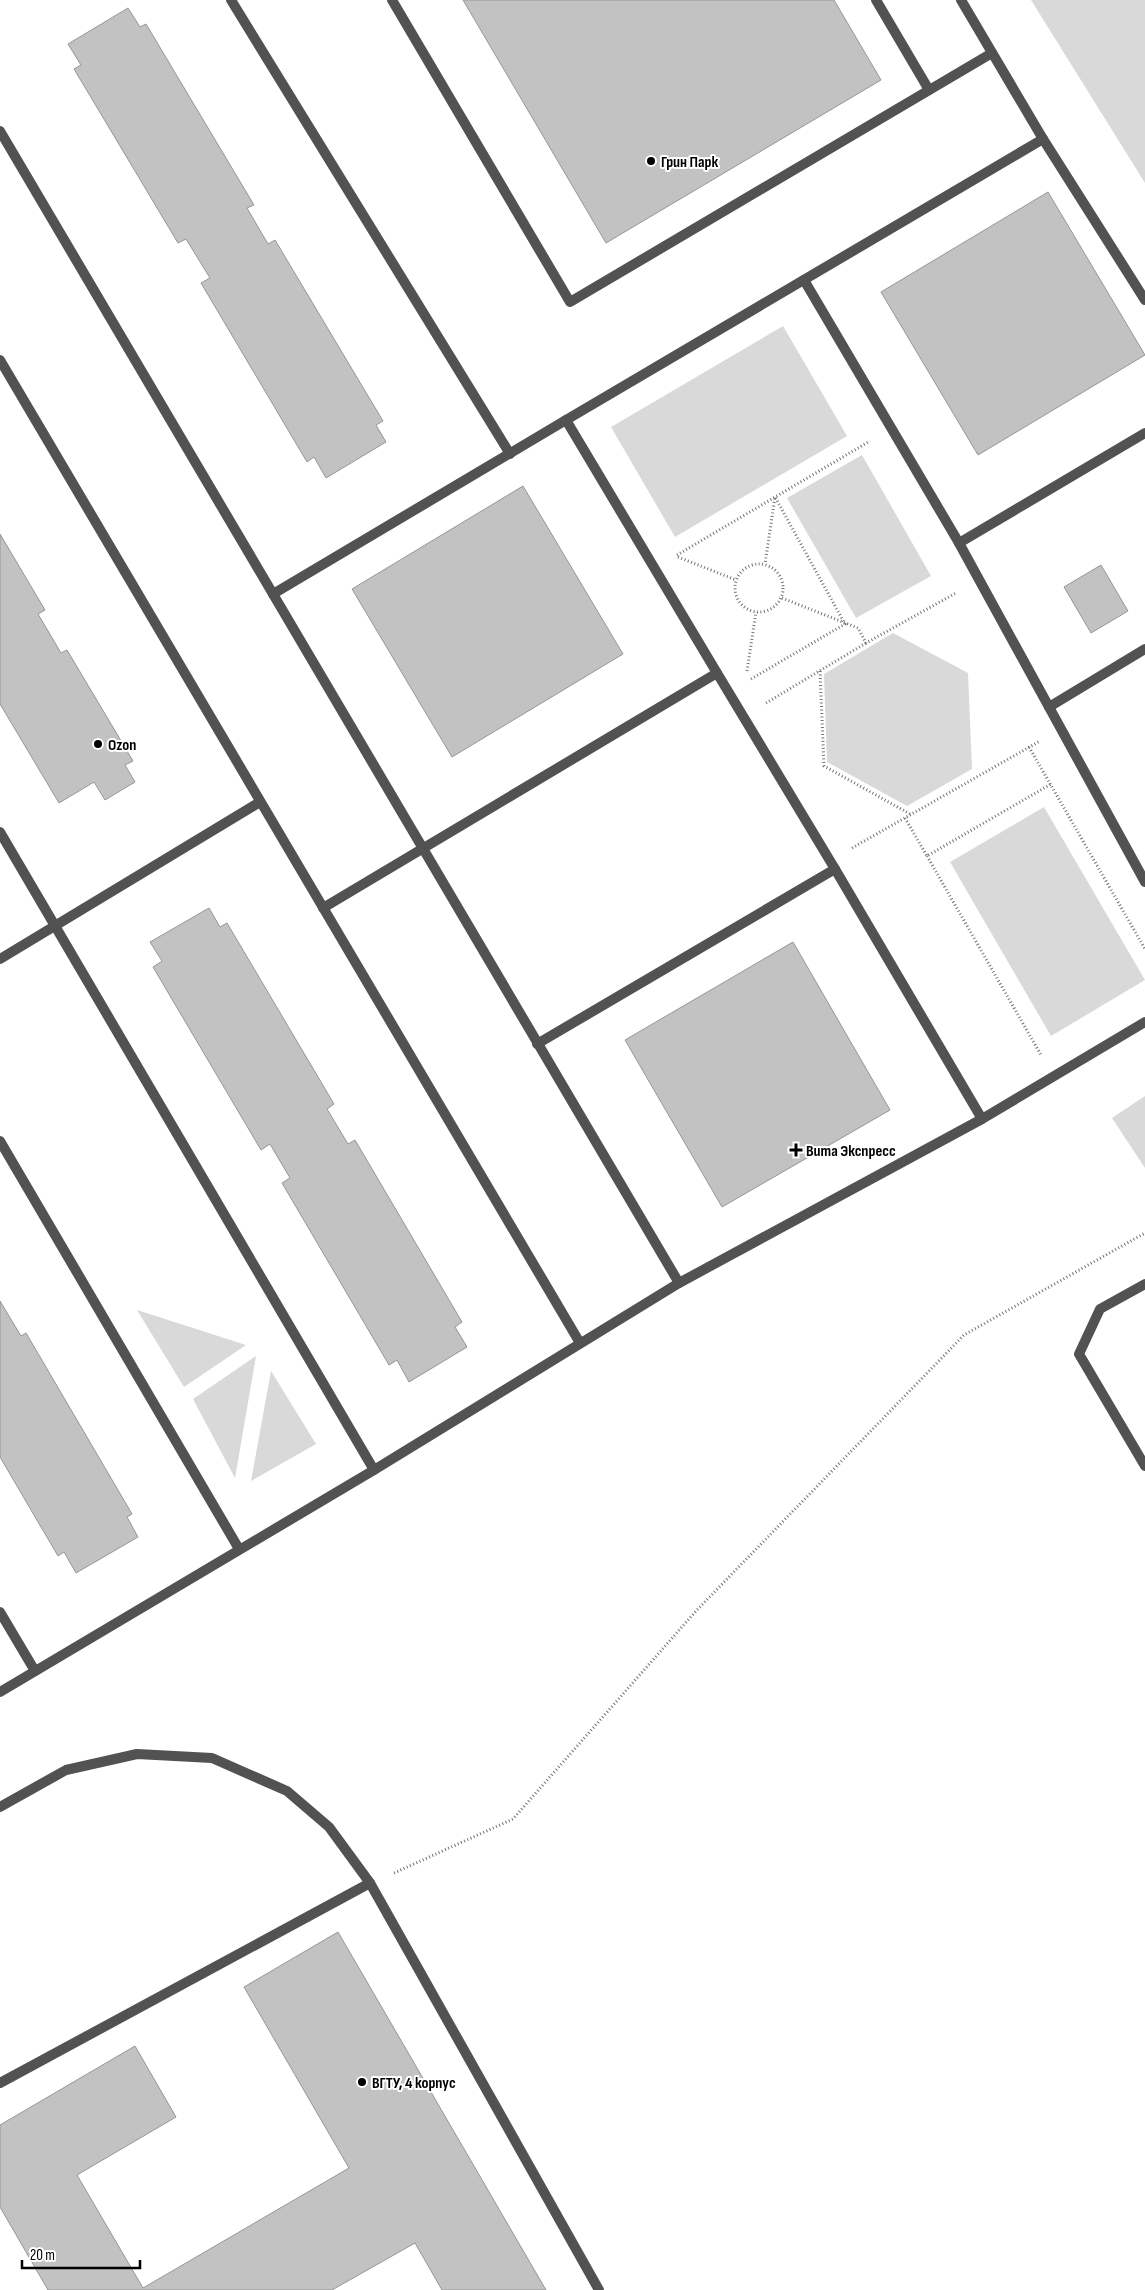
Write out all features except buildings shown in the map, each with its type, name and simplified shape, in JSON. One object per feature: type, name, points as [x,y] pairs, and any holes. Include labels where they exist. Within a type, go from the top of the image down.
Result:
[{"type":"lane","points":[[231,0],[510,454]]},
{"type":"lane","points":[[392,0],[570,302],[992,53]]},
{"type":"lane","points":[[876,0],[929,90]]},
{"type":"lane","points":[[961,0],[1043,139],[1145,300]]},
{"type":"lane","points":[[0,131],[679,1283]]},
{"type":"lane","points":[[273,594],[1043,139]]},
{"type":"lane","points":[[804,280],[980,580],[1145,882]]},
{"type":"lane","points":[[0,360],[580,1344]]},
{"type":"lane","points":[[566,420],[982,1119]]},
{"type":"lane","points":[[959,543],[1145,433]]},
{"type":"lane","points":[[1049,707],[1145,649]]},
{"type":"lane","points":[[323,908],[717,673]]},
{"type":"lane","points":[[0,959],[260,802]]},
{"type":"lane","points":[[0,832],[374,1470]]},
{"type":"lane","points":[[537,1044],[832,865]]},
{"type":"lane","points":[[0,1692],[374,1470],[679,1283],[982,1119],[1145,1022]]},
{"type":"lane","points":[[0,1141],[240,1549]]},
{"type":"lane","points":[[1145,1284],[1100,1309],[1079,1354],[1145,1466]]},
{"type":"lane","points":[[0,1612],[35,1671]]},
{"type":"lane","points":[[0,1807],[66,1770],[137,1754],[212,1758],[287,1791],[329,1827],[370,1883],[599,2290]]},
{"type":"lane","points":[[0,2083],[370,1883]]},
{"type":"path","points":[[736,580],[675,556],[892,428]]},
{"type":"path","points":[[765,564],[775,497]]},
{"type":"path","points":[[775,497],[845,624]]},
{"type":"path","points":[[754,563],[765,564],[779,572],[784,585],[782,598],[772,609],[756,612],[745,608],[736,597],[736,580],[742,571],[754,563]]},
{"type":"path","points":[[743,716],[866,643],[980,580]]},
{"type":"path","points":[[782,598],[858,628],[866,643]]},
{"type":"path","points":[[756,612],[745,683],[845,624]]},
{"type":"path","points":[[820,671],[824,766],[911,814]]},
{"type":"path","points":[[832,865],[911,814],[1061,729]]},
{"type":"path","points":[[1029,747],[1145,949]]},
{"type":"path","points":[[927,856],[1051,784]]},
{"type":"path","points":[[905,818],[1053,1076]]},
{"type":"path","points":[[370,1883],[513,1819],[696,1611],[964,1335],[1145,1234]]},
{"type":"shaded area","points":[[1031,0],[1145,0],[1145,183]]},
{"type":"shaded area","points":[[783,326],[847,436],[675,537],[611,427]]},
{"type":"shaded area","points":[[862,455],[931,576],[856,618],[787,498]]},
{"type":"shaded area","points":[[893,633],[968,673],[972,769],[907,806],[827,762],[824,674]]},
{"type":"shaded area","points":[[1044,807],[1145,980],[1051,1036],[950,862]]},
{"type":"shaded area","points":[[1145,1096],[1145,1168],[1112,1118]]},
{"type":"shaded area","points":[[137,1310],[246,1345],[184,1387]]},
{"type":"shaded area","points":[[256,1356],[235,1478],[193,1399]]},
{"type":"shaded area","points":[[271,1371],[316,1444],[251,1481]]},
{"type":"place","name":"Грин Парк","points":[[651,161]]},
{"type":"place","name":"Ozon","points":[[98,744]]},
{"type":"place","name":"Вита Экспресс","points":[[796,1150]]},
{"type":"place","name":"ВГТУ, 4 корпус","points":[[362,2082]]}]
